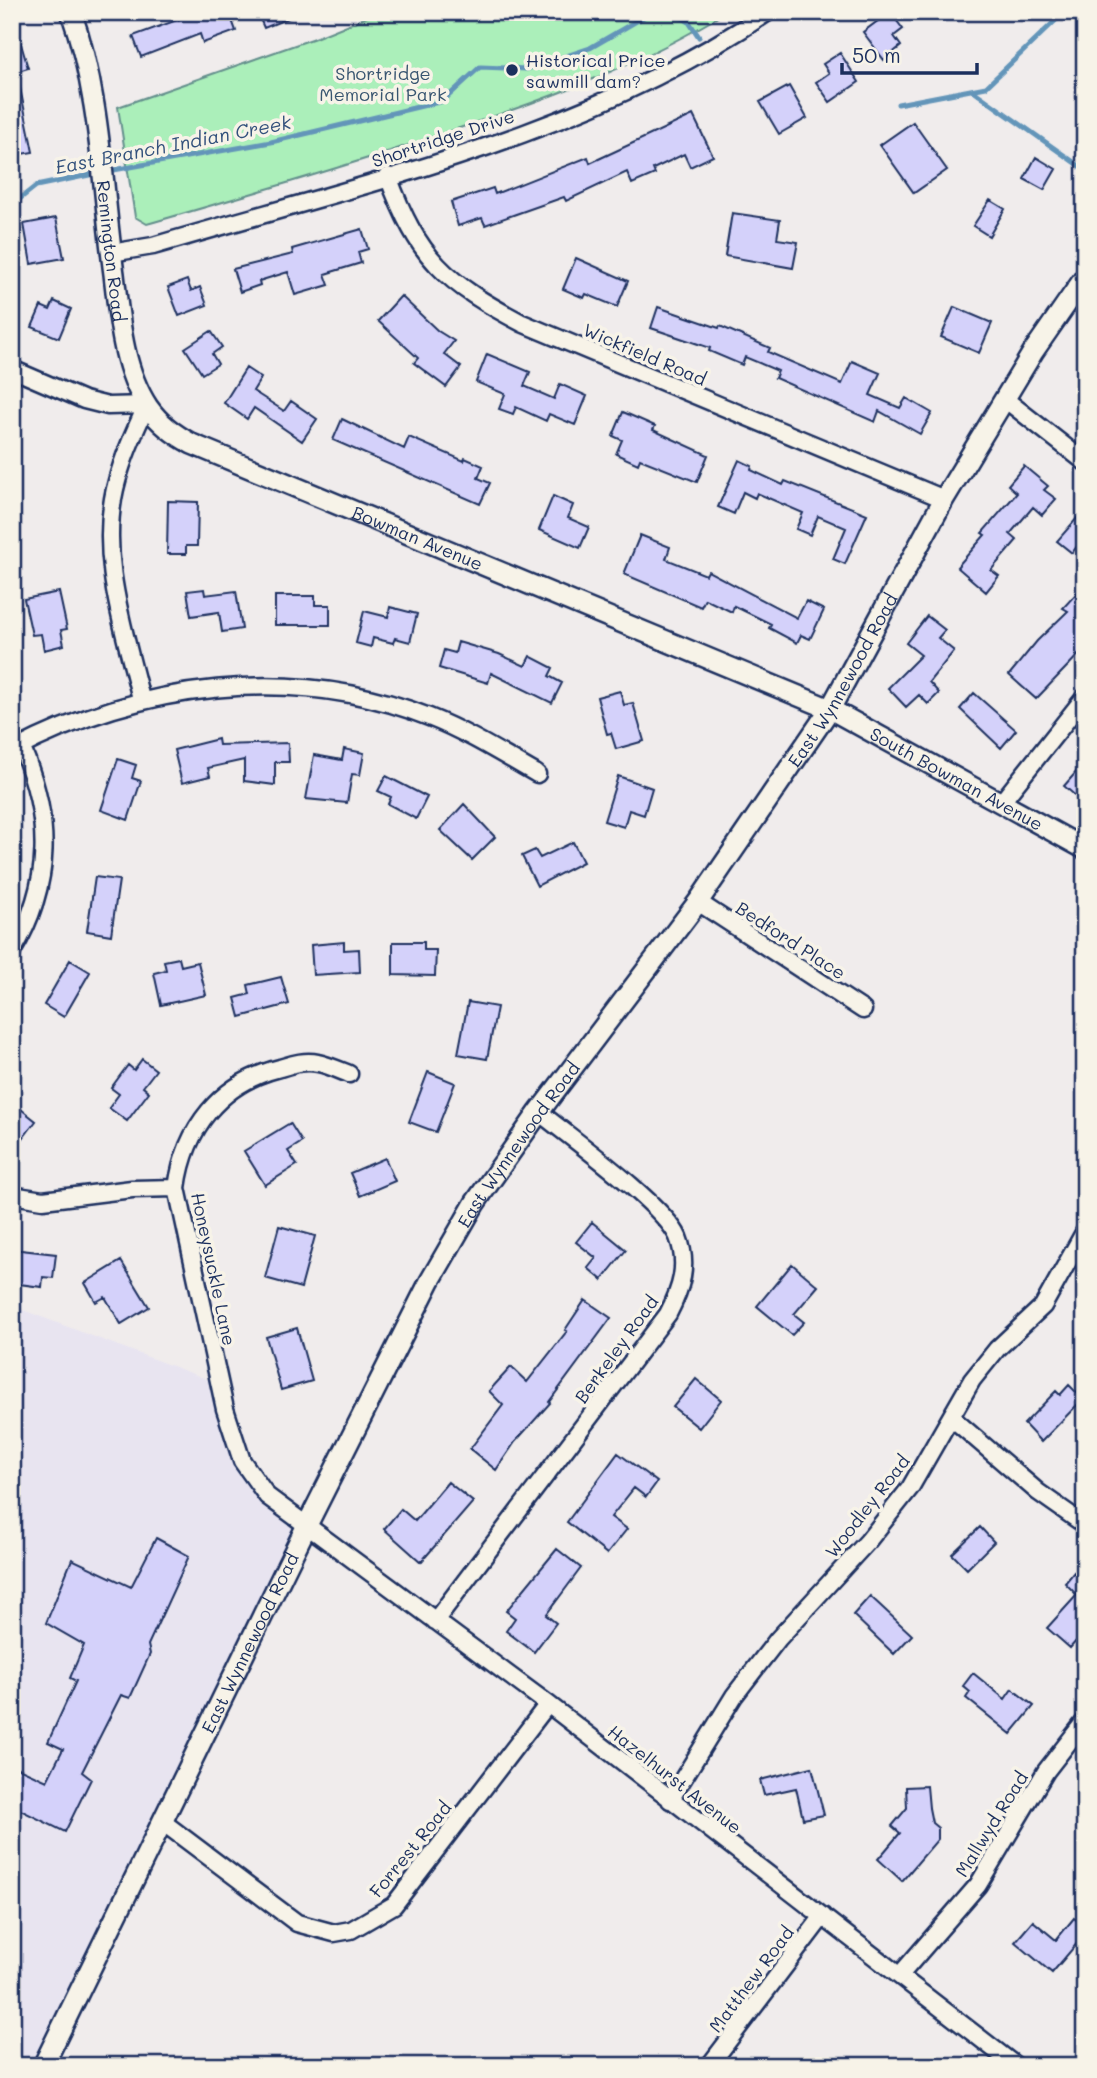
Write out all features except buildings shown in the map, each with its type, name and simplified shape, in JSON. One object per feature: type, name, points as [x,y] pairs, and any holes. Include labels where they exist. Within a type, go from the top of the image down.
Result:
[{"type":"street","name":"Remington Road","points":[[71,12],[88,69],[126,351],[147,405]]},
{"type":"street","name":"Shortridge Drive","points":[[111,253],[153,246],[524,133],[628,93],[736,34],[768,12]]},
{"type":"street","name":"Wickfield Road","points":[[388,176],[403,217],[419,245],[455,284],[477,300],[522,323],[944,499]]},
{"type":"street","name":"East Wynnewood Road","points":[[43,2066],[164,1823],[307,1525],[430,1281],[475,1203],[698,902],[830,709],[944,499],[1033,352],[1085,277]]},
{"type":"street","points":[[12,369],[84,400],[108,406],[147,405],[126,450],[116,482],[110,530],[114,586],[141,699]]},
{"type":"street","points":[[1006,400],[1085,463]]},
{"type":"street","name":"Bowman Avenue","points":[[147,405],[160,423],[192,444],[830,709]]},
{"type":"street","points":[[12,951],[28,925],[40,888],[45,845],[39,797],[17,748],[74,721],[141,699],[204,689],[269,687],[376,701],[453,727],[537,774]]},
{"type":"street","points":[[1000,803],[1085,698]]},
{"type":"street","name":"South Bowman Avenue","points":[[830,709],[1085,849]]},
{"type":"street","name":"Bedford Place","points":[[698,902],[863,1010]]},
{"type":"street","name":"Honeysuckle Lane","points":[[307,1525],[267,1496],[250,1475],[231,1436],[177,1188],[180,1166],[195,1128],[237,1086],[264,1072],[301,1062],[318,1063],[349,1074]]},
{"type":"street","name":"Berkeley Road","points":[[435,1621],[668,1314],[683,1278],[678,1238],[660,1212],[540,1112]]},
{"type":"street","points":[[12,1195],[43,1200],[132,1189],[177,1188]]},
{"type":"street","name":"Woodley Road","points":[[670,1800],[734,1696],[778,1639],[877,1531],[910,1488],[980,1370],[997,1349],[1044,1306],[1085,1231]]},
{"type":"street","points":[[952,1418],[1038,1492],[1085,1525]]},
{"type":"street","name":"Hazelhurst Avenue","points":[[307,1525],[548,1704],[1016,2066]]},
{"type":"street","name":"Forrest Road","points":[[164,1823],[297,1923],[334,1933],[351,1930],[394,1905],[548,1704]]},
{"type":"street","name":"Mallwyd Road","points":[[900,1976],[978,1885],[1046,1771],[1085,1721]]},
{"type":"street","name":"Matthew Road","points":[[709,2066],[822,1916]]},
{"type":"shaded area","points":[[12,1306],[220,1384],[242,1461],[307,1525],[43,2066],[12,2066]]},
{"type":"green space","name":"Shortridge Memorial Park","points":[[379,12],[726,12],[634,61],[507,112],[274,187],[147,224],[135,217],[118,107],[315,38]]},
{"type":"waterway","name":"East Branch Indian Creek","points":[[108,171],[271,142],[443,101],[480,67],[527,69],[590,48],[652,12]]},
{"type":"waterway","points":[[673,12],[689,22],[699,37]]},
{"type":"waterway","points":[[898,104],[986,87],[1058,18]]},
{"type":"waterway","points":[[972,90],[1085,170]]},
{"type":"waterway","name":"East Branch Indian Creek","points":[[12,205],[36,186],[99,173]]},
{"type":"place","name":"Historical Price sawmill dam?","points":[[512,70]]}]
